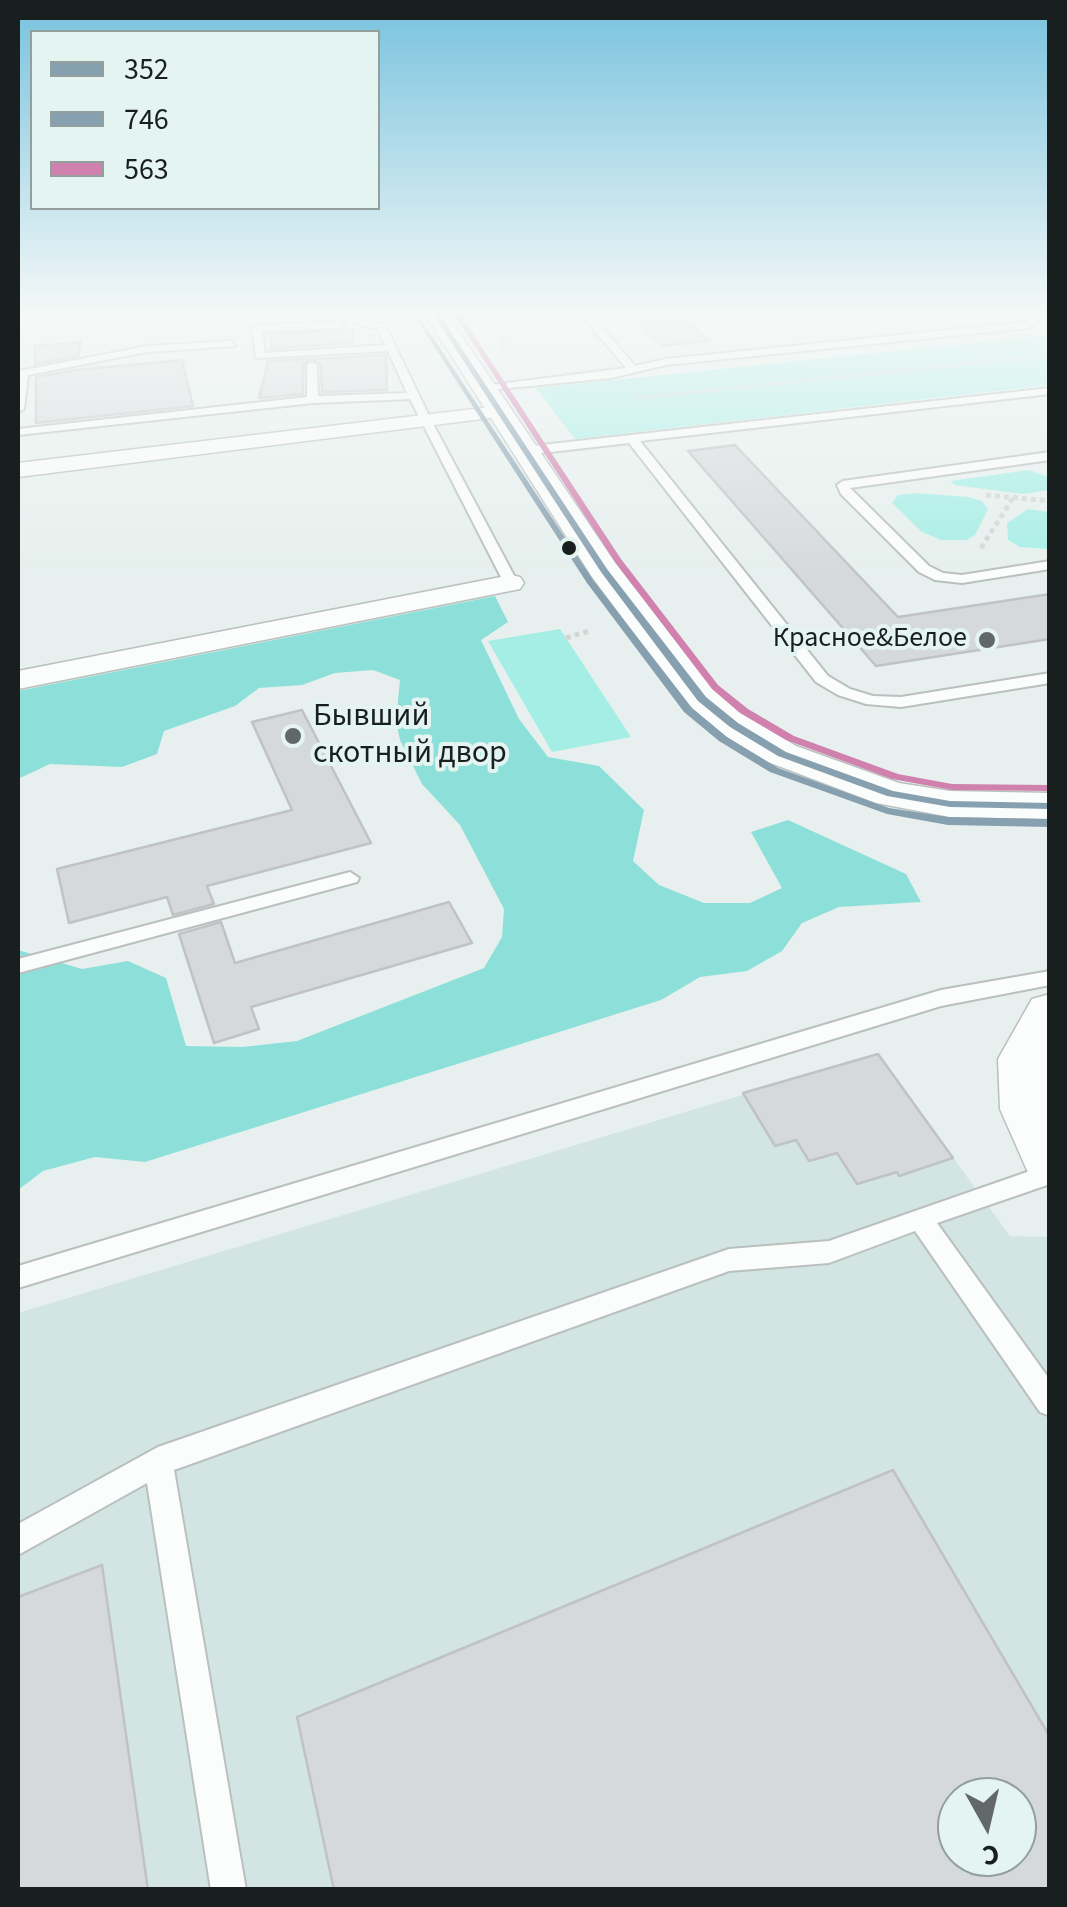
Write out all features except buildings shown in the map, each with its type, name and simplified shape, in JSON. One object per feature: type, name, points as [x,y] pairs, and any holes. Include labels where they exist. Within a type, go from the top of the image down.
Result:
[{"type":"street","points":[[18,470],[426,420],[491,400],[604,570],[702,698],[734,725],[782,754],[891,794],[950,804],[1050,806]]},
{"type":"street","points":[[18,680],[511,583]]},
{"type":"street","points":[[1050,1012],[1024,1059],[1027,1109],[1050,1161]]},
{"type":"lane","points":[[18,432],[314,400]]},
{"type":"lane","points":[[416,400],[511,583]]},
{"type":"lane","points":[[524,450],[978,400]]},
{"type":"lane","points":[[631,438],[822,679],[844,692],[872,701],[901,702],[1050,678]]},
{"type":"lane","points":[[1050,456],[844,485],[845,491],[924,569],[940,577],[962,579],[1050,564]]},
{"type":"lane","points":[[18,966],[350,878]]},
{"type":"lane","points":[[18,1277],[941,998],[1050,978]]},
{"type":"lane","points":[[18,1540],[158,1461],[730,1260],[829,1252],[1050,1174]]},
{"type":"lane","points":[[920,1219],[1050,1403]]},
{"type":"lane","points":[[158,1461],[229,1890]]},
{"type":"path","points":[[659,400],[686,432]]},
{"type":"path","points":[[929,400],[938,404]]},
{"type":"path","points":[[962,579],[996,518],[1013,498]]},
{"type":"path","points":[[566,638],[589,630]]},
{"type":"shaded area","points":[[545,400],[917,400],[575,439]]},
{"type":"shaded area","points":[[1029,470],[1049,477],[1049,490],[1023,494],[955,485],[950,481]]},
{"type":"shaded area","points":[[898,495],[968,497],[982,501],[988,509],[975,535],[967,540],[941,540],[922,532],[892,503]]},
{"type":"shaded area","points":[[1028,509],[1049,512],[1049,549],[1020,547],[1008,540],[1007,523]]},
{"type":"shaded area","points":[[495,596],[508,622],[481,640],[519,719],[548,757],[599,766],[644,810],[633,861],[659,885],[704,903],[750,903],[782,888],[751,832],[788,820],[906,874],[921,902],[839,907],[802,923],[782,951],[747,971],[700,977],[661,1000],[145,1162],[95,1157],[43,1171],[18,1190],[18,950],[82,969],[128,961],[166,978],[186,1046],[242,1047],[297,1041],[484,968],[502,937],[504,909],[460,825],[422,784],[400,740],[396,721],[400,680],[373,670],[335,673],[302,685],[259,688],[235,706],[164,731],[157,754],[122,767],[50,764],[18,779],[18,691]]},
{"type":"shaded area","points":[[560,629],[631,737],[552,752],[488,641]]},
{"type":"shaded area","points":[[878,1054],[1010,1236],[1049,1237],[1049,1889],[18,1890],[18,1313]]},
{"type":"transit line","name":"746","points":[[471,400],[590,581],[688,710],[723,739],[774,770],[887,811],[948,821],[1050,823]]},
{"type":"transit line","name":"352","points":[[492,400],[604,570],[702,699],[734,725],[782,754],[891,794],[950,804],[1050,806]]},
{"type":"transit line","name":"563","points":[[513,400],[618,560],[715,687],[744,711],[790,738],[896,777],[952,787],[1050,788]]},
{"type":"place","name":"Красное&Белое","points":[[987,640]]},
{"type":"place","name":"Бывший скотный двор","points":[[293,736]]}]
